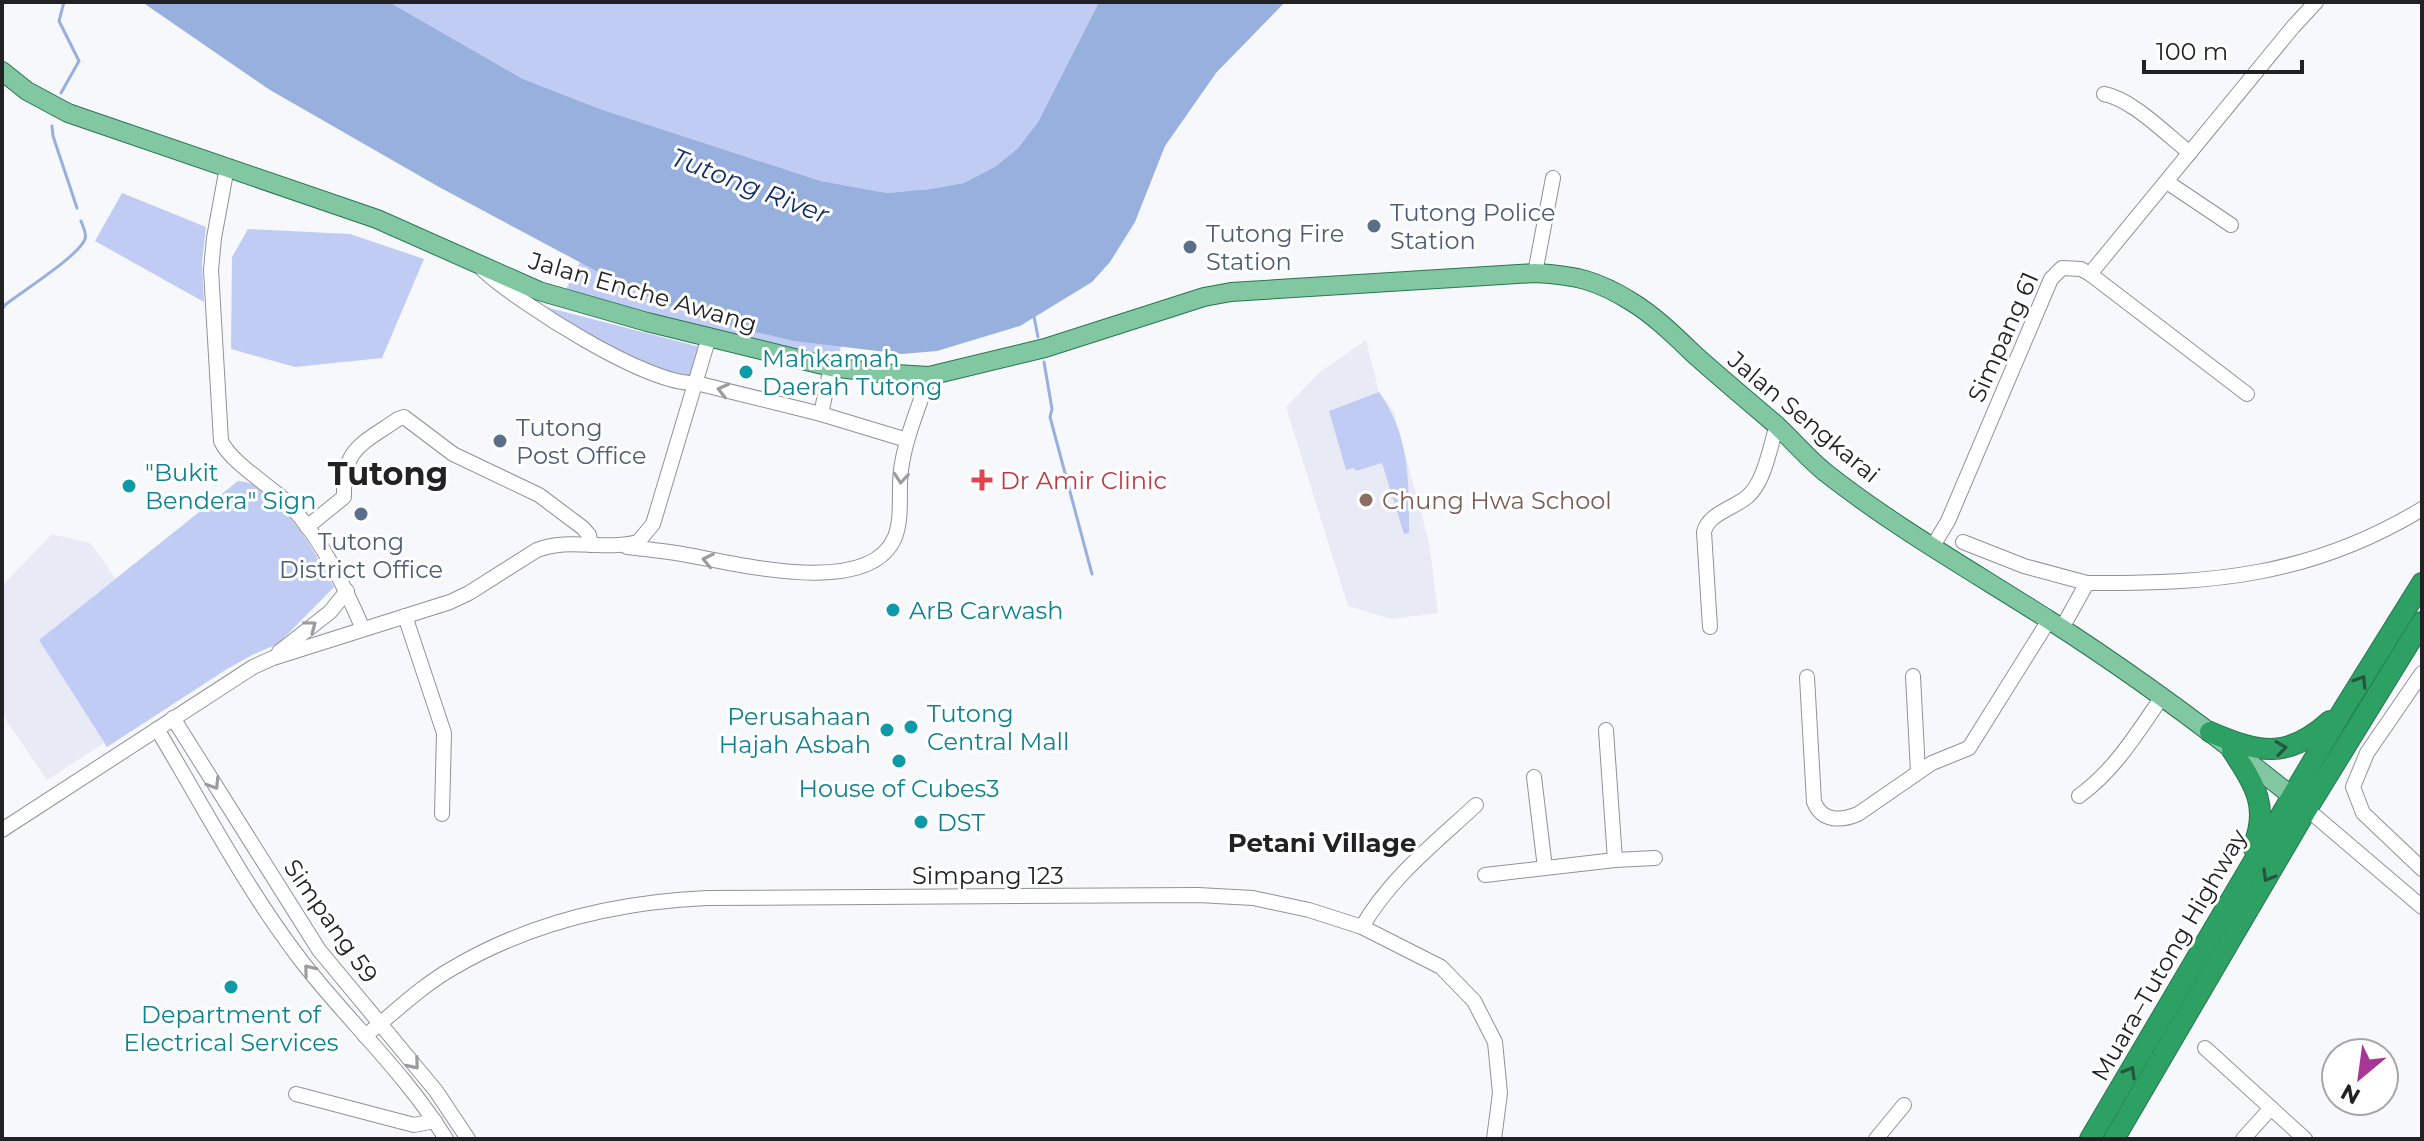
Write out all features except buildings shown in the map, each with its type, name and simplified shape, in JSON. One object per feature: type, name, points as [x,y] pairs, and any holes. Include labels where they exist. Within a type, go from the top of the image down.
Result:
[{"type":"highway","points":[[2300,803],[2343,710],[2422,583]]},
{"type":"highway","points":[[2300,803],[2422,622]]},
{"type":"highway","points":[[2210,732],[2257,749],[2274,750],[2311,738],[2343,710]]},
{"type":"highway","points":[[2232,750],[2252,781],[2261,809],[2257,838],[2237,888]]},
{"type":"highway","name":"Muara–Tutong Highway","points":[[2090,1139],[2237,888],[2300,803]]},
{"type":"highway","name":"Muara–Tutong Highway","points":[[2114,1139],[2300,803]]},
{"type":"main road","name":"Jalan Enche Awang","points":[[2,71],[27,91],[68,113],[377,219],[422,237],[478,266],[571,301],[831,367],[929,376],[1045,348],[1204,297]]},
{"type":"main road","name":"Jalan Sengkarai","points":[[1204,297],[1268,288],[1535,273],[1591,280],[1636,304],[1777,425],[1826,474],[2162,697],[2300,803]]},
{"type":"street","points":[[2247,394],[2090,274],[2316,2]]},
{"type":"street","points":[[2104,94],[2132,107],[2190,153]]},
{"type":"street","points":[[227,167],[211,270],[221,441],[230,455],[267,483],[307,527],[347,591],[363,629]]},
{"type":"street","points":[[1535,273],[1553,178]]},
{"type":"street","points":[[2167,182],[2231,225]]},
{"type":"street","points":[[478,266],[500,286],[625,362],[681,384],[696,383],[821,414],[907,440]]},
{"type":"street","name":"Simpang 61","points":[[1933,546],[1948,521],[2051,279],[2062,268],[2072,267],[2090,274]]},
{"type":"street","points":[[2,830],[253,667],[469,593],[548,545],[638,542],[653,524],[709,337]]},
{"type":"street","points":[[821,414],[831,367]]},
{"type":"street","points":[[616,545],[786,573],[847,568],[876,558],[890,546],[896,532],[901,469],[907,440],[929,376]]},
{"type":"street","points":[[307,527],[344,497],[346,461],[353,451],[404,417],[453,454],[539,495],[583,528],[589,535],[591,545]]},
{"type":"street","points":[[1710,627],[1706,523],[1751,494],[1777,425]]},
{"type":"street","points":[[1963,542],[2024,566],[2087,583],[2156,584],[2225,579],[2300,564],[2357,543],[2422,509]]},
{"type":"street","points":[[653,524],[657,540],[681,554]]},
{"type":"street","points":[[1807,677],[1814,802],[1823,816],[1834,820],[1858,814],[1918,772],[1969,748],[2087,583]]},
{"type":"street","points":[[273,658],[330,612],[347,591]]},
{"type":"street","points":[[405,616],[444,733],[442,814]]},
{"type":"street","points":[[2422,673],[2367,753],[2353,787],[2363,813],[2422,869]]},
{"type":"street","points":[[1913,676],[1918,772]]},
{"type":"street","points":[[2079,796],[2102,780],[2114,766],[2162,697]]},
{"type":"street","name":"Simpang 59","points":[[173,718],[319,950],[436,1091],[468,1139]]},
{"type":"street","name":"Simpang 59","points":[[157,729],[270,916],[302,961],[405,1079],[446,1139]]},
{"type":"street","points":[[1606,730],[1615,860]]},
{"type":"street","points":[[1534,777],[1545,868]]},
{"type":"street","points":[[2300,803],[2422,907]]},
{"type":"street","points":[[1362,927],[1376,903],[1396,880],[1476,805]]},
{"type":"street","points":[[2,810],[19,819]]},
{"type":"street","points":[[1485,875],[1655,858]]},
{"type":"street","name":"Simpang 123","points":[[365,1036],[451,969],[509,939],[585,914],[665,900],[1198,895],[1253,898],[1309,910],[1362,927],[1441,967],[1474,1001],[1495,1042],[1500,1093],[1494,1139]]},
{"type":"street","points":[[2205,1048],[2305,1139]]},
{"type":"street","points":[[296,1094],[414,1125],[435,1121]]},
{"type":"street","points":[[1876,1139],[1904,1105]]},
{"type":"street","points":[[2243,1139],[2271,1108]]},
{"type":"shaded area","points":[[389,2],[1099,2],[1038,122],[1018,148],[996,166],[964,183],[887,193],[821,181],[603,110],[523,79]]},
{"type":"shaded area","points":[[122,193],[206,227],[202,263],[204,302],[95,241]]},
{"type":"shaded area","points":[[248,229],[350,234],[424,259],[382,358],[295,367],[231,349],[232,257]]},
{"type":"shaded area","points":[[580,262],[643,294],[706,318],[771,335],[841,346],[837,364],[564,293]]},
{"type":"shaded area","points":[[542,306],[704,348],[693,384],[645,369]]},
{"type":"shaded area","name":"Chung Hwa School","points":[[1366,340],[1379,392],[1394,412],[1429,542],[1438,613],[1391,619],[1348,606],[1286,407],[1320,372]]},
{"type":"shaded area","points":[[1379,392],[1397,425],[1406,460],[1409,533],[1404,534],[1382,463],[1356,471],[1354,468],[1346,470],[1329,411]]},
{"type":"shaded area","points":[[238,481],[253,485],[281,507],[307,541],[334,587],[278,644],[227,669],[107,747],[39,640]]},
{"type":"shaded area","points":[[52,534],[90,543],[116,579],[39,640],[104,743],[47,780],[2,714],[2,586]]},
{"type":"water","name":"Tutong River","points":[[142,2],[389,2],[523,79],[603,110],[821,181],[887,193],[964,183],[996,166],[1018,148],[1038,122],[1099,2],[1285,2],[1216,73],[1165,146],[1135,222],[1110,262],[1092,282],[1020,326],[937,351],[902,354],[795,341],[720,324],[664,304],[439,187],[270,90]]},
{"type":"waterway","points":[[61,93],[79,61],[59,21],[64,2]]},
{"type":"waterway","points":[[52,126],[77,208]]},
{"type":"waterway","points":[[2,309],[72,255],[85,239],[81,221]]},
{"type":"waterway","points":[[1034,317],[1038,337]]},
{"type":"waterway","points":[[1044,362],[1052,409],[1050,417],[1092,574]]},
{"type":"place","name":"Tutong Police Station","points":[[1374,226]]},
{"type":"place","name":"Tutong Fire Station","points":[[1190,247]]},
{"type":"place","name":"Mahkamah Daerah Tutong","points":[[746,372]]},
{"type":"place","name":"Tutong Post Office","points":[[500,441]]},
{"type":"place","name":"Dr Amir Clinic","points":[[982,480]]},
{"type":"place","name":"\"Bukit Bendera\" Sign","points":[[129,486]]},
{"type":"place","name":"Chung Hwa School","points":[[1366,500]]},
{"type":"place","name":"Tutong District Office","points":[[361,514]]},
{"type":"place","name":"ArB Carwash","points":[[893,610]]},
{"type":"place","name":"Tutong Central Mall","points":[[911,727]]},
{"type":"place","name":"Perusahaan Hajah Asbah","points":[[887,730]]},
{"type":"place","name":"House of Cubes3","points":[[899,761]]},
{"type":"place","name":"DST","points":[[921,822]]},
{"type":"place","name":"Department of Electrical Services","points":[[231,987]]},
{"type":"district","name":"Tutong","points":[[388,473]]},
{"type":"district","name":"Petani Village","points":[[1322,843]]}]
